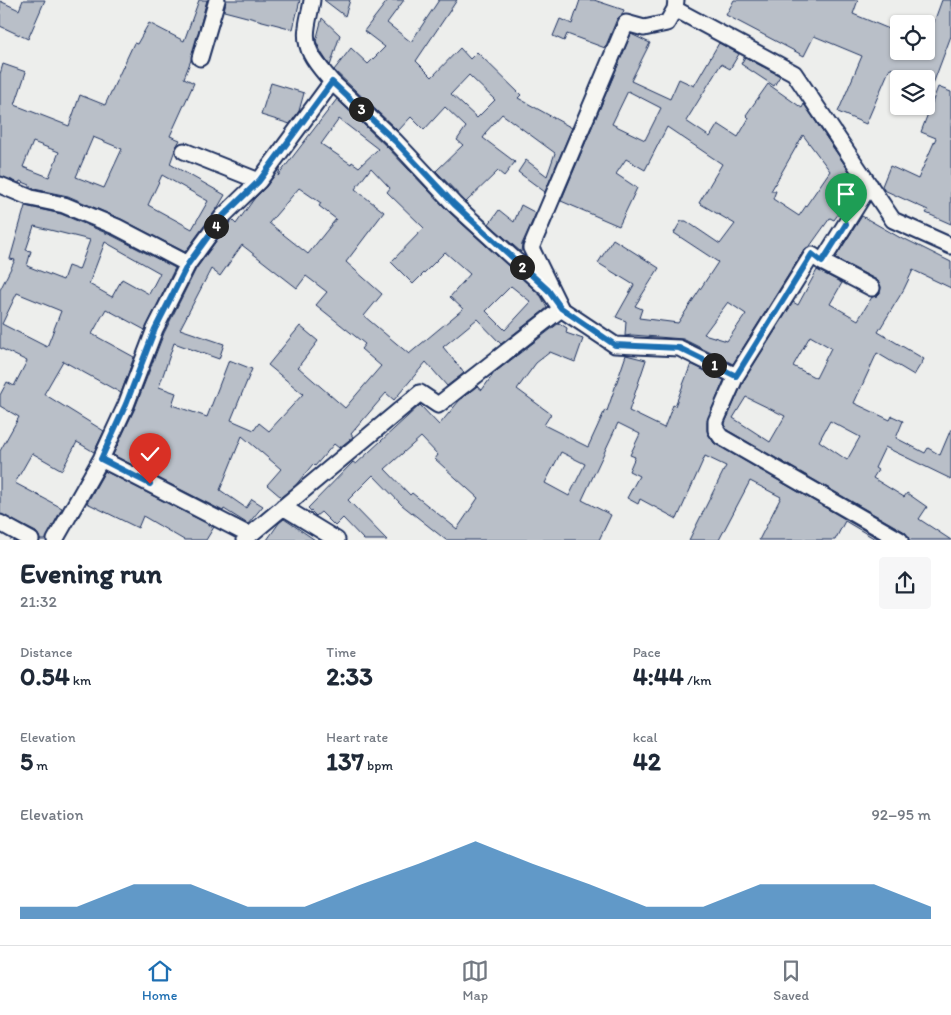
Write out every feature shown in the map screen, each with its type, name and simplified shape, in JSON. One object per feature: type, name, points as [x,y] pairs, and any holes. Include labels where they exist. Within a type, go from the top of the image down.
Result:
[{"type":"street","points":[[200,58],[217,0]]},
{"type":"street","points":[[312,0],[305,40],[314,60],[332,82],[395,141],[454,204],[548,290],[561,308],[615,345],[679,348],[736,376]]},
{"type":"street","points":[[561,308],[531,248],[626,23],[644,28],[667,22],[676,5],[794,73],[893,220],[951,246]]},
{"type":"street","points":[[55,540],[101,459],[126,404],[155,329],[188,264],[223,216],[259,181],[332,82]]},
{"type":"street","points":[[184,150],[259,181]]},
{"type":"street","points":[[0,185],[31,198],[64,205],[117,227],[188,264]]},
{"type":"street","points":[[822,262],[870,185]]},
{"type":"street","points":[[872,288],[822,262],[812,254],[736,376],[716,421],[716,430],[721,437],[900,540]]},
{"type":"street","points":[[101,459],[247,538],[420,393],[438,404],[561,308]]},
{"type":"street","points":[[283,507],[337,540]]},
{"type":"street","points":[[0,523],[31,540]]},
{"type":"building","points":[[23,0],[45,0],[28,39],[0,26],[0,1],[19,10]]},
{"type":"building","points":[[199,0],[207,0],[191,60],[184,78],[194,83],[170,136],[180,140],[170,164],[225,195],[185,252],[121,219],[68,196],[34,189],[20,181],[19,183],[0,176],[0,74],[3,64],[26,72],[15,105],[69,126],[80,95],[105,105],[134,43],[137,44],[149,23],[184,41]],"holes":[[[93,137],[122,149],[104,188],[76,177]],[[33,142],[59,152],[49,177],[23,167]],[[162,175],[208,201],[192,229],[148,205]]]},
{"type":"building","points":[[226,0],[300,0],[293,29],[224,11]]},
{"type":"building","points":[[324,0],[350,0],[345,16]]},
{"type":"building","points":[[388,0],[404,0],[387,23],[411,42],[439,0],[457,0],[416,61],[432,77],[460,48],[470,59],[477,52],[521,95],[518,98],[572,128],[545,192],[518,172],[526,160],[547,176],[555,153],[502,114],[485,133],[483,138],[515,162],[504,176],[498,171],[466,202],[436,171],[463,145],[457,140],[466,127],[445,107],[424,130],[411,117],[398,131],[334,70],[351,48],[368,64],[385,47],[364,31]],"holes":[[[469,75],[495,100],[477,118],[451,94]]]},
{"type":"building","points":[[580,0],[594,0],[624,10],[617,19],[605,48],[567,34],[564,41],[553,36],[560,19],[572,24]]},
{"type":"building","points":[[734,0],[858,0],[853,14],[890,29],[890,60],[935,60],[935,19],[942,0],[951,0],[951,36],[935,79],[935,70],[894,70],[890,68],[866,124],[838,112],[862,56],[814,36],[804,56],[726,15]]},
{"type":"building","points":[[322,18],[340,35],[330,66],[316,41]]},
{"type":"building","points":[[631,34],[650,43],[631,81],[670,99],[679,79],[694,86],[719,43],[739,54],[730,69],[721,64],[686,121],[710,137],[718,124],[738,137],[749,118],[746,115],[768,84],[802,108],[804,104],[859,186],[834,220],[830,218],[810,246],[804,250],[733,364],[683,339],[625,336],[626,321],[616,317],[634,285],[598,263],[613,239],[659,268],[635,306],[642,309],[639,318],[678,323],[718,262],[674,233],[681,221],[686,221],[720,244],[735,224],[699,203],[722,164],[667,127],[645,170],[626,159],[616,174],[637,188],[619,226],[561,201]],"holes":[[[628,91],[661,108],[645,140],[612,124]],[[803,135],[830,171],[799,216],[773,199],[776,191],[771,191]],[[728,302],[746,314],[727,341],[704,334]]]},
{"type":"building","points":[[745,57],[780,76],[774,86],[741,64]]},
{"type":"building","points":[[271,83],[304,93],[299,111],[290,124],[261,115]]},
{"type":"building","points":[[938,87],[951,92],[951,224],[926,213],[928,210],[884,190],[882,186],[890,166],[918,179],[936,138],[921,132],[927,115],[935,115],[935,95]]},
{"type":"building","points":[[337,99],[388,148],[448,211],[541,296],[547,308],[501,344],[477,319],[443,347],[464,373],[447,386],[426,362],[394,400],[386,393],[351,434],[353,437],[339,448],[334,444],[315,466],[313,464],[295,486],[281,497],[267,485],[281,469],[242,436],[220,490],[246,508],[252,499],[263,506],[248,524],[224,509],[223,511],[113,455],[135,408],[164,333],[196,269],[230,222],[232,220],[236,224],[281,166],[278,176]],"holes":[[[339,119],[378,149],[359,167],[352,162],[351,164],[321,144]],[[371,168],[390,188],[387,192],[424,228],[391,262],[413,284],[445,252],[470,274],[450,297],[463,309],[409,354],[364,316],[382,294],[346,262],[384,212],[355,189]],[[299,188],[321,203],[319,206],[336,219],[308,254],[269,223]],[[242,245],[297,288],[306,276],[327,292],[316,305],[365,344],[361,349],[381,366],[345,408],[298,367],[318,341],[300,326],[268,365],[303,394],[269,431],[259,423],[254,430],[231,420],[252,369],[229,360],[207,417],[172,405],[176,393],[159,387],[174,343],[219,359],[224,344],[180,329],[211,269],[220,276]],[[511,286],[531,302],[505,330],[486,311]]]},
{"type":"building","points":[[521,205],[536,213],[522,244],[521,252],[489,224],[499,210],[514,222]]},
{"type":"building","points":[[25,206],[61,214],[113,236],[175,268],[145,330],[106,309],[92,334],[134,357],[121,393],[63,361],[44,394],[104,431],[94,452],[77,442],[62,470],[32,453],[15,483],[62,508],[46,540],[40,540],[36,532],[0,514],[0,451],[19,417],[0,406],[0,395],[7,382],[14,386],[27,361],[0,348],[0,290],[15,260],[10,259]],"holes":[[[34,226],[90,240],[79,270],[68,266],[63,280],[27,266],[31,251],[26,250]],[[105,242],[160,273],[149,294],[122,279],[112,297],[89,284]],[[17,293],[61,311],[47,347],[2,324]]]},
{"type":"building","points":[[862,216],[904,240],[951,262],[951,288],[913,270],[904,289],[878,332],[924,359],[914,375],[877,353],[854,403],[890,420],[892,416],[903,421],[896,438],[925,453],[928,448],[940,455],[951,429],[951,479],[885,447],[875,468],[878,470],[873,478],[904,497],[907,493],[927,507],[919,519],[951,540],[909,540],[905,532],[727,430],[725,427],[744,380],[793,302],[798,305],[817,270],[842,283],[830,304],[858,320],[872,297],[880,293],[881,287],[877,280],[835,258]],"holes":[[[810,336],[831,348],[816,378],[793,366]],[[746,397],[785,416],[770,442],[733,418]],[[830,421],[860,437],[847,460],[819,441]]]},
{"type":"building","points":[[559,323],[567,328],[566,333],[583,339],[575,362],[550,352],[536,363],[517,389],[551,414],[544,425],[588,447],[605,410],[607,411],[626,355],[646,360],[629,411],[664,428],[673,405],[675,406],[691,364],[724,380],[707,421],[707,431],[714,443],[881,540],[877,540],[845,521],[835,540],[759,540],[781,497],[750,481],[719,540],[689,540],[726,466],[705,456],[677,519],[640,499],[638,504],[627,498],[639,476],[629,471],[635,457],[630,455],[640,434],[618,423],[582,500],[611,515],[599,540],[446,540],[402,505],[373,475],[348,500],[387,540],[364,540],[343,518],[335,526],[321,512],[316,516],[308,508],[353,462],[356,464],[420,405],[439,425],[459,401],[477,386],[482,390],[494,373]],"holes":[[[421,437],[438,455],[435,459],[478,498],[457,529],[412,493],[410,495],[385,469]],[[561,452],[585,464],[569,496],[545,483]]]},
{"type":"building","points":[[105,471],[214,527],[206,540],[184,540],[143,516],[138,528],[87,503]]},
{"type":"building","points":[[284,519],[315,540],[267,540]]},
{"type":"route","points":[[150,484],[101,459],[126,404],[155,329],[188,264],[223,216],[259,181],[332,82],[395,141],[454,204],[548,290],[561,308],[615,345],[679,348],[736,376],[812,254],[822,262],[846,224]]}]
